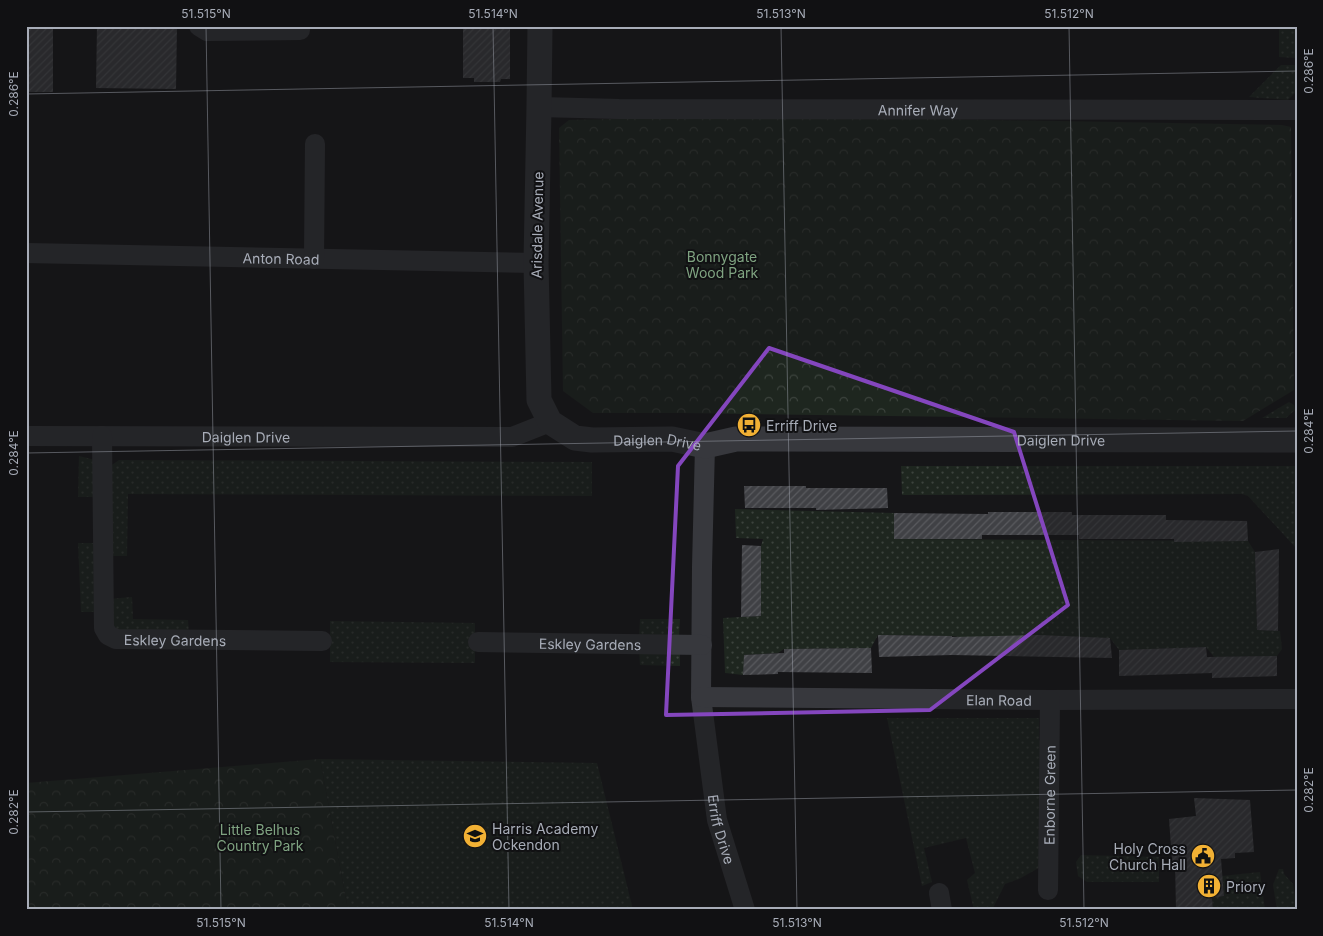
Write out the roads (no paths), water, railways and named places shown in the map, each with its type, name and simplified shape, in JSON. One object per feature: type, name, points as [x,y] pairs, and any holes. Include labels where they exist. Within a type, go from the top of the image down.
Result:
[{"type":"street","points":[[199,26],[207,31],[300,30]]},
{"type":"street","name":"Arisdale Avenue","points":[[540,26],[536,263],[539,400],[550,422]]},
{"type":"street","name":"Annifer Way","points":[[540,107],[619,109],[1297,110]]},
{"type":"street","points":[[314,259],[315,144]]},
{"type":"street","name":"Anton Road","points":[[26,254],[536,263]]},
{"type":"street","name":"Daiglen Drive","points":[[26,436],[512,437],[550,422],[575,438],[592,440],[672,439],[705,446],[736,439],[1297,440]]},
{"type":"street","name":"Eskley Gardens","points":[[102,436],[104,628],[108,635],[116,639],[322,641]]},
{"type":"street","name":"Erriff Drive","points":[[705,446],[701,697],[717,820],[745,910]]},
{"type":"street","name":"Eskley Gardens","points":[[478,642],[702,646]]},
{"type":"street","name":"Elan Road","points":[[701,697],[1050,700],[1297,699]]},
{"type":"street","name":"Enborne Green","points":[[1048,890],[1050,700]]},
{"type":"place","name":"Erriff Drive","points":[[749,425]]},
{"type":"place","name":"Harris Academy Ockendon","points":[[475,836]]},
{"type":"place","name":"Holy Cross Church Hall","points":[[1203,856]]},
{"type":"place","name":"Priory","points":[[1209,886]]},
{"type":"park label","name":"Bonnygate Wood Park","points":[[722,264]]},
{"type":"park label","name":"Little Belhus Country Park","points":[[260,838]]}]
